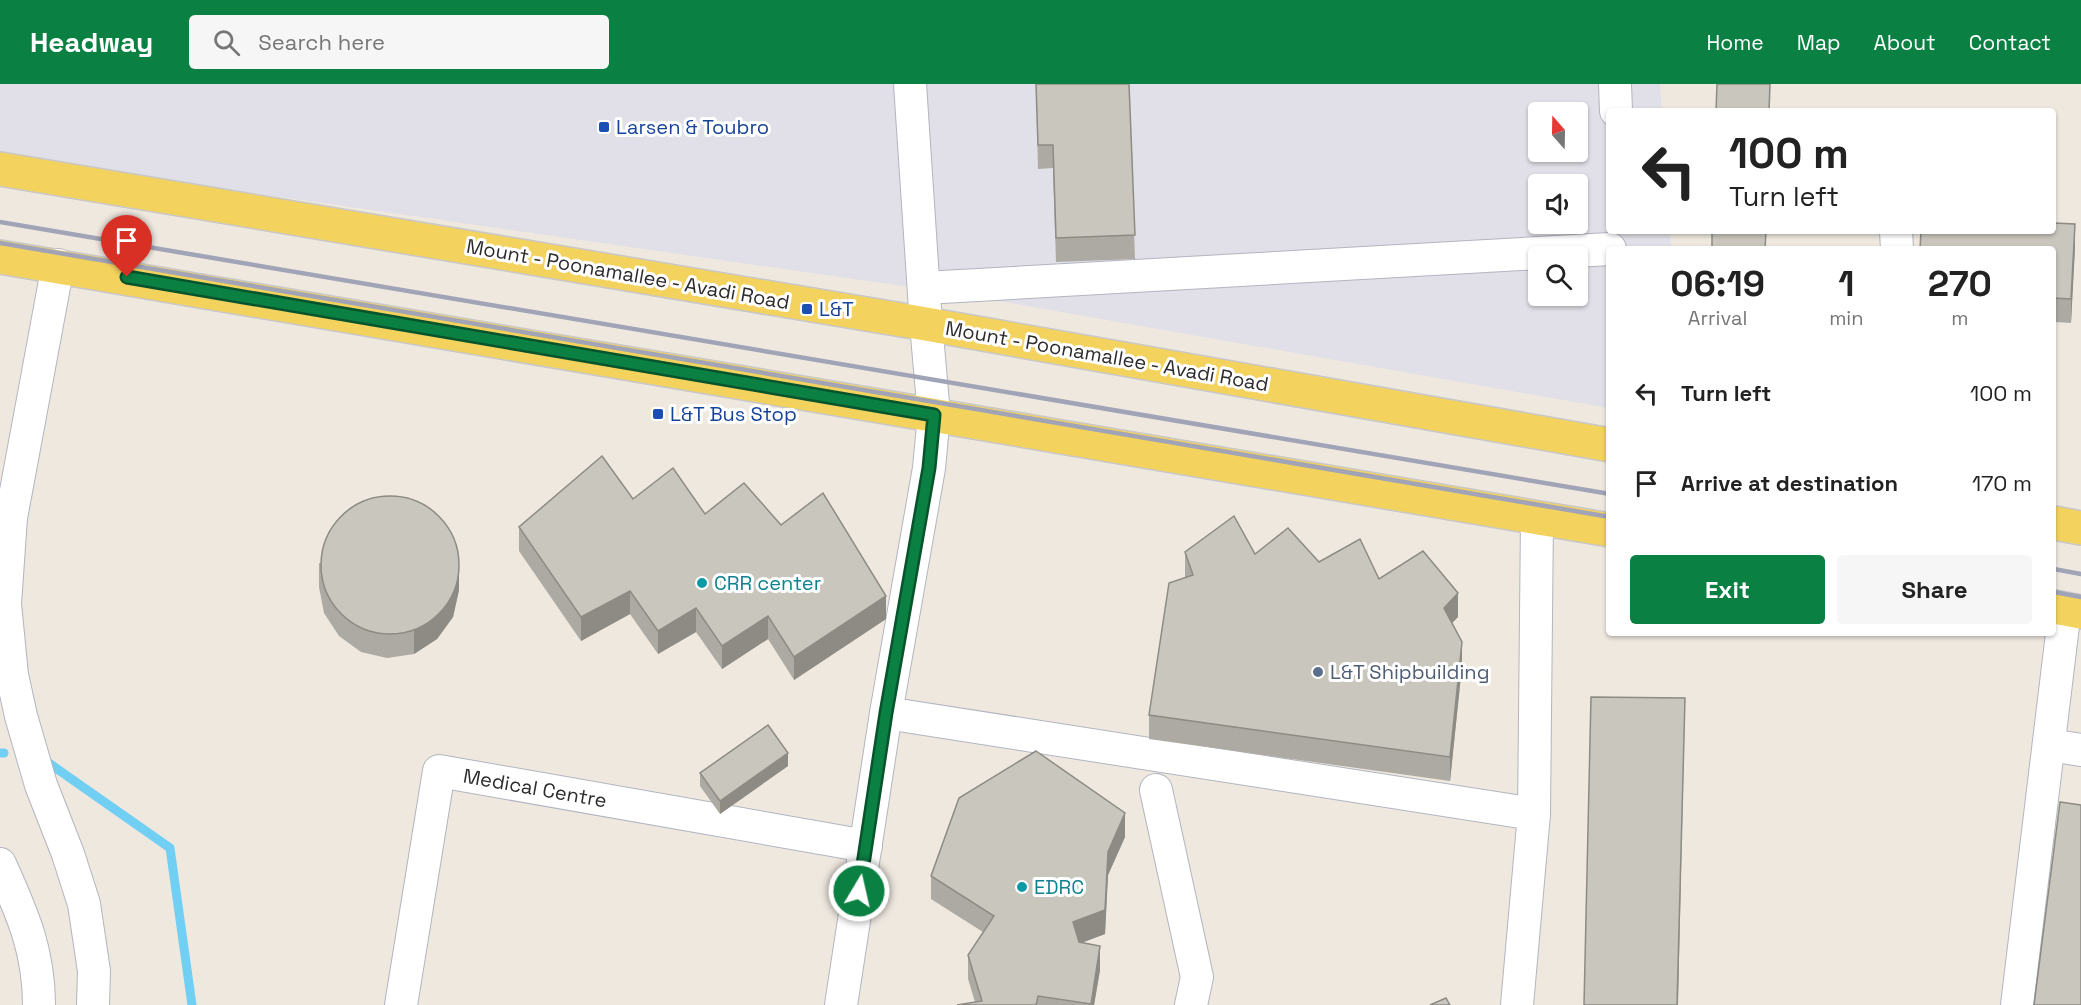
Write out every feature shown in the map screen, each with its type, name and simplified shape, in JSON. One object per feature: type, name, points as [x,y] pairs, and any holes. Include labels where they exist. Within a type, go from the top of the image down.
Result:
[{"type":"main road","name":"Mount - Poonamallee - Avadi Road","points":[[0,169],[926,324],[1606,444]]},
{"type":"main road","points":[[0,257],[58,265],[1606,529]]},
{"type":"main road","points":[[2056,523],[2081,528]]},
{"type":"lane","points":[[842,1005],[886,713],[929,468],[934,415],[910,84]]},
{"type":"lane","points":[[1615,84],[1616,108]]},
{"type":"lane","points":[[924,288],[1606,249]]},
{"type":"lane","points":[[58,265],[11,518],[5,604],[12,675],[21,716],[41,785],[69,854],[84,904],[94,971],[93,1005]]},
{"type":"lane","points":[[1517,1005],[1534,814],[1538,518]]},
{"type":"lane","points":[[2017,1005],[2067,609]]},
{"type":"lane","points":[[886,713],[1534,814]]},
{"type":"lane","points":[[2049,745],[2081,750]]},
{"type":"lane","name":"Medical Centre","points":[[400,1005],[439,771],[866,846]]},
{"type":"lane","points":[[1156,790],[1197,977],[1191,1005]]},
{"type":"lane","points":[[0,864],[9,907],[33,944],[39,984],[39,1005]]},
{"type":"shaded area","points":[[0,84],[1660,84],[1662,108],[1606,108],[1606,234],[1670,234],[1671,246],[1606,246],[1606,407],[959,294],[0,157]]},
{"type":"building","points":[[1036,84],[1129,84],[1135,235],[1056,238],[1053,145],[1038,145]]},
{"type":"building","points":[[1717,84],[1770,84],[1769,108],[1716,108]]},
{"type":"building","points":[[2056,223],[2075,224],[2071,299],[2056,298],[2056,246],[1920,246],[1921,234],[2056,234]]},
{"type":"building","points":[[1712,234],[1766,234],[1765,246],[1712,246]]},
{"type":"building","name":"CRR center","points":[[602,456],[633,499],[673,468],[705,514],[744,483],[781,525],[823,493],[886,596],[794,657],[768,616],[722,646],[696,608],[658,631],[630,591],[581,617],[519,527]]},
{"type":"building","points":[[390,496],[416,501],[439,516],[454,539],[459,565],[454,591],[439,614],[416,629],[390,634],[364,629],[341,614],[326,591],[321,565],[326,539],[341,516],[364,501]]},
{"type":"building","points":[[1234,516],[1255,554],[1288,528],[1319,562],[1360,539],[1379,579],[1423,551],[1458,593],[1444,608],[1462,642],[1450,757],[1149,715],[1169,583],[1193,575],[1185,552]]},
{"type":"building","points":[[1591,697],[1685,698],[1677,1005],[1584,1005]]},
{"type":"building","points":[[768,725],[788,753],[720,801],[700,773]]},
{"type":"building","name":"EDRC","points":[[1036,751],[1125,813],[1108,852],[1105,910],[1073,922],[1079,942],[1100,946],[1091,1004],[1038,996],[1036,1005],[957,1005],[982,1001],[968,955],[994,916],[931,876],[959,798]]},
{"type":"building","points":[[2060,802],[2081,805],[2081,1005],[2034,1005]]},
{"type":"building","points":[[1446,998],[1450,1005],[1430,1005]]},
{"type":"waterway","points":[[43,759],[170,848],[192,1005]]},
{"type":"railway","points":[[0,222],[1606,493]]},
{"type":"railway","points":[[0,243],[1606,516]]},
{"type":"railway","points":[[2056,569],[2081,574]]},
{"type":"railway","points":[[2056,592],[2081,597]]},
{"type":"place","name":"Larsen & Toubro","points":[[604,127]]},
{"type":"place","name":"L&T","points":[[807,309]]},
{"type":"place","name":"L&T Bus Stop","points":[[658,414]]},
{"type":"place","name":"CRR center","points":[[702,583]]},
{"type":"place","name":"L&T Shipbuilding","points":[[1318,672]]},
{"type":"place","name":"EDRC","points":[[1022,887]]},
{"type":"route","points":[[127,277],[934,415],[929,468],[886,713],[859,891]]}]
